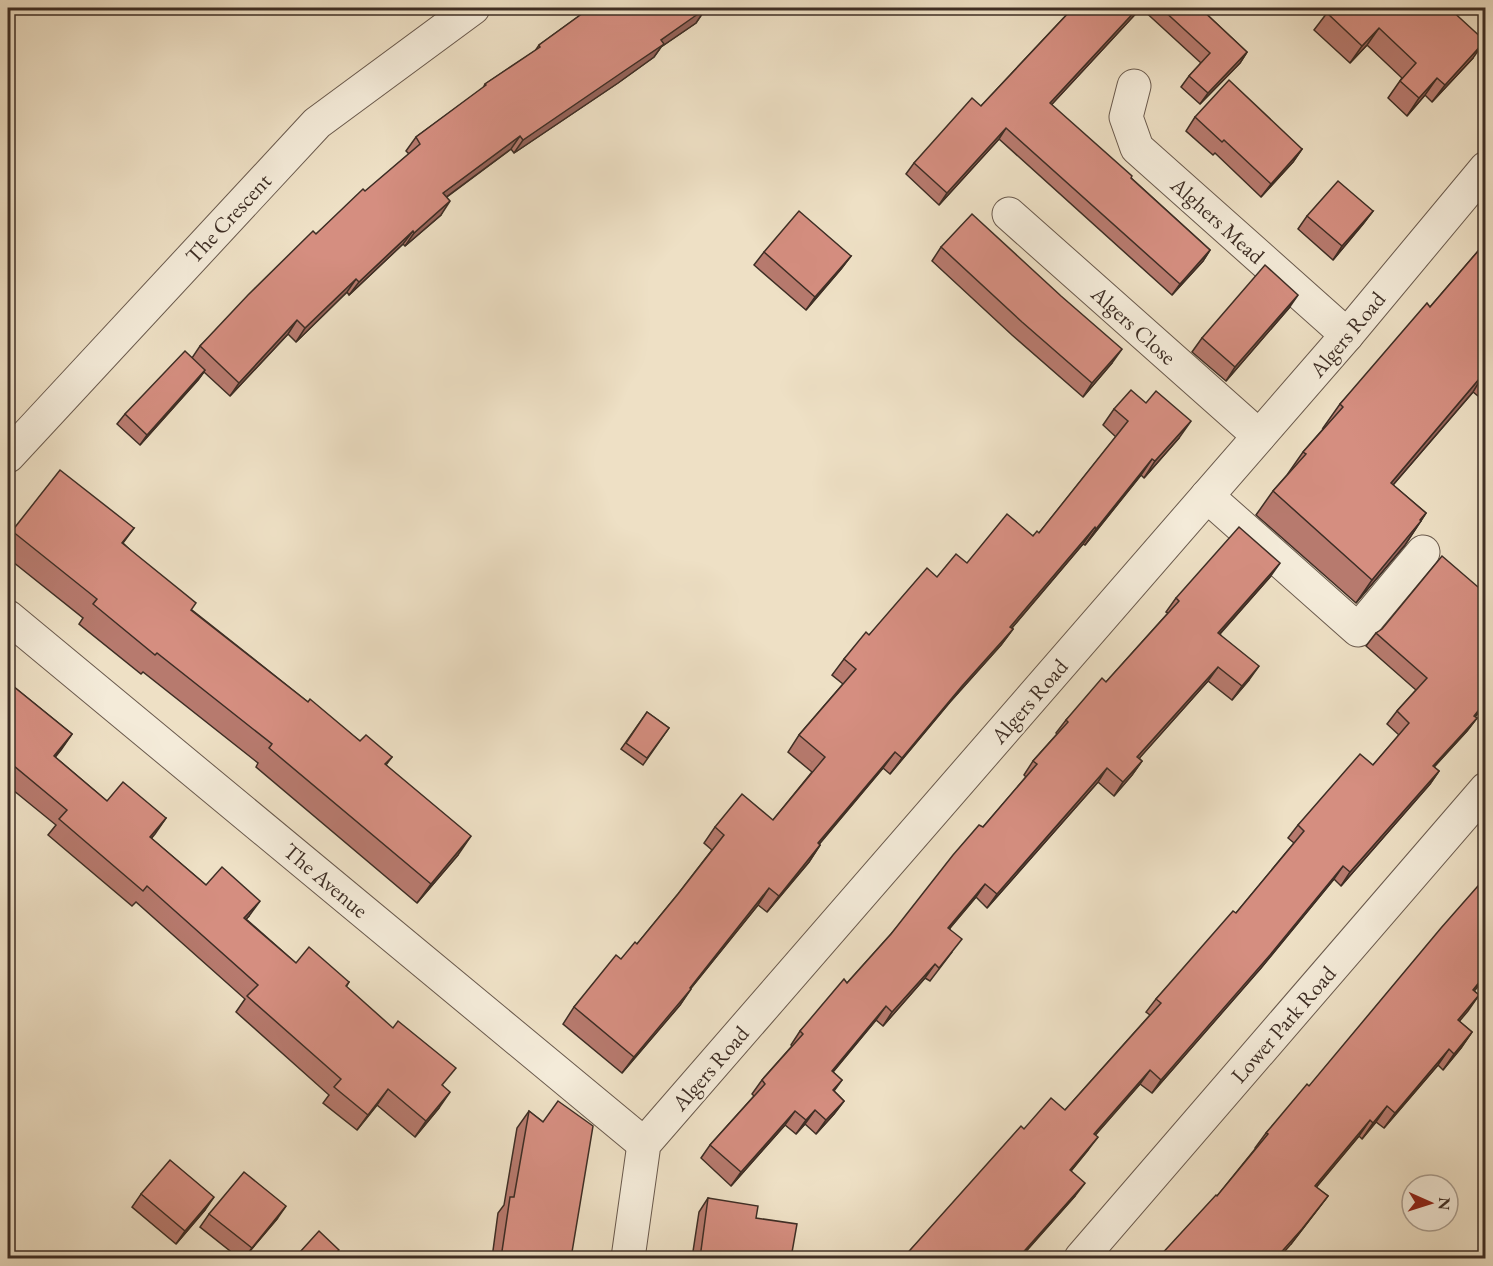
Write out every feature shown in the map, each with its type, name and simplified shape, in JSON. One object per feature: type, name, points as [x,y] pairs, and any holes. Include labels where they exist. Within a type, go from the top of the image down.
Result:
[{"type":"street","name":"The Crescent","points":[[8,456],[317,123],[473,8]]},
{"type":"street","name":"Alghers Mead","points":[[1134,86],[1126,117],[1137,148],[1347,334]]},
{"type":"street","name":"Algers Road","points":[[644,1144],[1347,334],[1485,168]]},
{"type":"street","name":"Algers Close","points":[[1009,213],[1259,436]]},
{"type":"street","points":[[1207,496],[1358,630],[1423,552]]},
{"type":"street","name":"The Avenue","points":[[8,617],[644,1144]]},
{"type":"street","name":"Lower Park Road","points":[[1081,1258],[1485,789]]},
{"type":"street","points":[[628,1258],[644,1144]]},
{"type":"building","points":[[590,8],[705,9],[661,40],[664,44],[523,140],[520,136],[443,193],[450,201],[414,233],[413,231],[359,282],[356,279],[305,328],[297,320],[239,383],[200,346],[313,231],[316,234],[363,189],[365,191],[420,144],[416,137]]},
{"type":"building","points":[[1073,8],[1138,8],[1050,103],[1210,250],[1180,284],[1006,128],[947,193],[914,163],[972,98],[981,106]]},
{"type":"building","points":[[1161,8],[1200,8],[1247,52],[1208,93],[1189,76],[1210,53]]},
{"type":"building","points":[[1331,8],[1449,8],[1485,41],[1445,85],[1437,78],[1419,98],[1400,81],[1416,63],[1379,28],[1362,46],[1326,12]]},
{"type":"building","points":[[1229,80],[1302,149],[1271,184],[1224,140],[1222,142],[1195,117]]},
{"type":"building","points":[[1338,181],[1373,211],[1342,246],[1307,216]]},
{"type":"building","points":[[799,211],[851,256],[815,297],[764,252]]},
{"type":"building","points":[[972,214],[1122,349],[1092,383],[941,247]]},
{"type":"building","points":[[1485,243],[1485,372],[1391,483],[1426,513],[1372,580],[1273,491],[1306,454],[1303,452],[1343,407],[1340,404],[1427,303],[1430,307]]},
{"type":"building","points":[[1265,265],[1298,295],[1235,367],[1202,338]]},
{"type":"building","points":[[185,351],[205,370],[147,435],[125,414]]},
{"type":"building","points":[[1131,390],[1146,403],[1156,391],[1191,421],[1155,461],[1152,459],[1096,529],[1095,527],[1010,627],[1013,629],[902,758],[895,752],[818,843],[820,845],[779,896],[769,888],[691,989],[634,1057],[574,1007],[616,955],[621,959],[635,942],[637,944],[678,894],[724,835],[715,827],[742,794],[773,820],[825,757],[799,735],[856,669],[844,659],[866,632],[869,635],[927,568],[937,577],[956,554],[967,563],[1007,514],[1033,536],[1037,531],[1039,533],[1128,421],[1114,409]]},
{"type":"building","points":[[60,470],[134,528],[122,543],[196,603],[191,610],[308,702],[310,699],[360,741],[366,735],[392,757],[385,764],[471,836],[431,884],[269,748],[272,744],[157,653],[155,655],[93,604],[97,599],[12,531]]},
{"type":"building","points":[[1239,527],[1280,563],[1218,633],[1259,666],[1242,686],[1218,667],[1137,757],[1142,761],[1123,782],[1107,768],[997,894],[985,884],[948,928],[962,939],[939,968],[935,964],[892,1012],[886,1006],[832,1071],[842,1080],[833,1090],[844,1101],[826,1120],[815,1110],[806,1120],[795,1111],[741,1172],[710,1145],[765,1084],[762,1080],[803,1034],[800,1031],[844,979],[847,983],[891,934],[953,855],[979,825],[983,827],[1037,764],[1033,761],[1068,722],[1066,720],[1102,678],[1106,682],[1179,601],[1176,598]]},
{"type":"building","points":[[1442,556],[1485,593],[1485,702],[1474,716],[1477,718],[1433,766],[1439,771],[1350,872],[1343,866],[1270,955],[1161,1080],[1150,1070],[1094,1134],[1098,1137],[1070,1170],[1085,1183],[1018,1258],[903,1258],[1021,1126],[1024,1129],[1051,1098],[1065,1110],[1161,1003],[1156,999],[1233,911],[1236,913],[1304,831],[1298,825],[1360,754],[1373,765],[1409,723],[1397,711],[1427,678],[1376,633],[1382,629]]},
{"type":"building","points":[[8,682],[72,734],[54,756],[107,801],[123,782],[166,818],[150,837],[206,885],[222,867],[260,901],[244,918],[296,963],[309,947],[349,982],[346,986],[393,1028],[398,1021],[456,1068],[442,1085],[450,1092],[426,1121],[388,1089],[368,1115],[334,1087],[341,1079],[247,996],[258,985],[147,886],[143,891],[59,819],[67,810],[8,761]]},
{"type":"building","points":[[647,712],[669,728],[647,758],[626,743]]},
{"type":"building","points":[[1485,878],[1485,975],[1473,990],[1479,995],[1458,1020],[1472,1032],[1454,1054],[1449,1049],[1395,1113],[1387,1106],[1373,1123],[1370,1120],[1315,1186],[1328,1196],[1276,1258],[1158,1258],[1217,1196],[1307,1084],[1309,1086]]},
{"type":"building","points":[[558,1101],[593,1126],[571,1258],[501,1258],[510,1197],[514,1197],[529,1111],[543,1122]]},
{"type":"building","points":[[170,1160],[214,1197],[185,1231],[141,1194]]},
{"type":"building","points":[[244,1172],[286,1206],[252,1248],[209,1214]]},
{"type":"building","points":[[708,1198],[758,1206],[756,1218],[797,1224],[791,1258],[700,1258]]},
{"type":"building","points":[[319,1231],[339,1250],[331,1258],[307,1258],[300,1252]]}]
